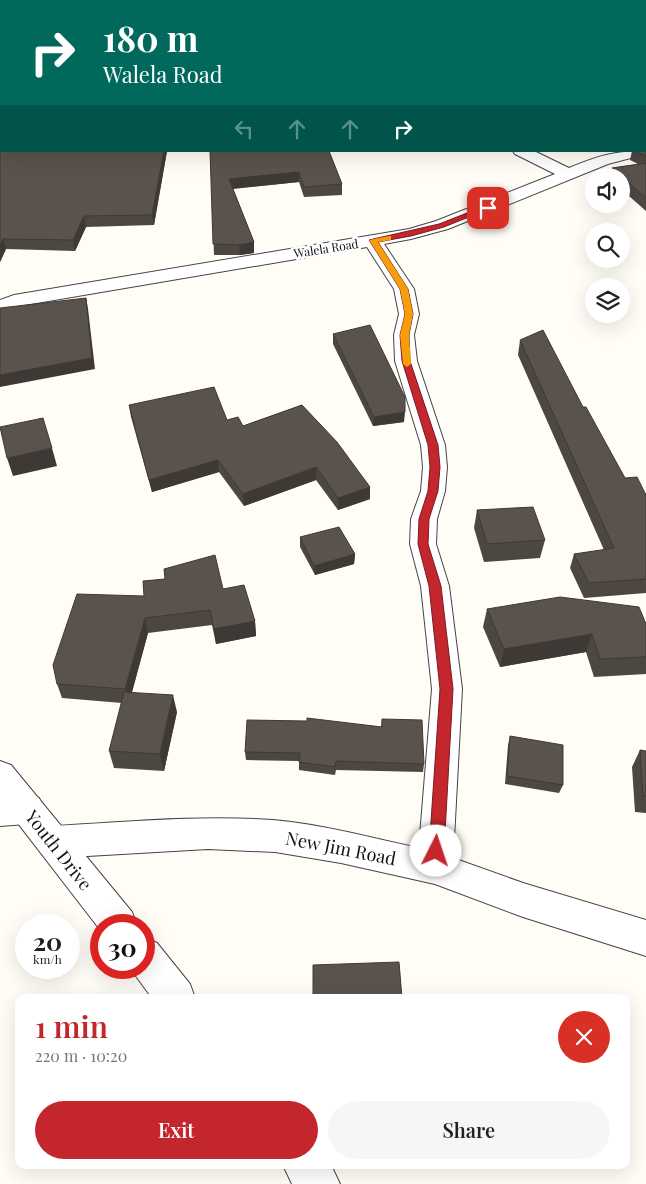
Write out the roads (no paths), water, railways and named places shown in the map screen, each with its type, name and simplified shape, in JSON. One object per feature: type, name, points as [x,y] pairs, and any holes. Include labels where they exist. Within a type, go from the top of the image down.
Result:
[{"type":"street","points":[[522,152],[569,174]]},
{"type":"street","name":"Walela Road","points":[[0,307],[14,301],[154,276],[411,234],[442,226],[603,160],[637,152]]},
{"type":"street","points":[[373,240],[404,289],[409,314],[404,335],[406,361],[433,445],[435,467],[433,491],[424,519],[423,544],[435,586],[447,689],[435,868]]},
{"type":"street","name":"Youth Drive","points":[[0,775],[14,810],[53,842],[110,914]]},
{"type":"street","name":"New Jim Road","points":[[53,842],[208,833],[275,836],[341,847],[435,868],[523,900],[646,938]]},
{"type":"street","points":[[155,970],[173,994]]},
{"type":"street","points":[[307,1169],[318,1184]]}]
